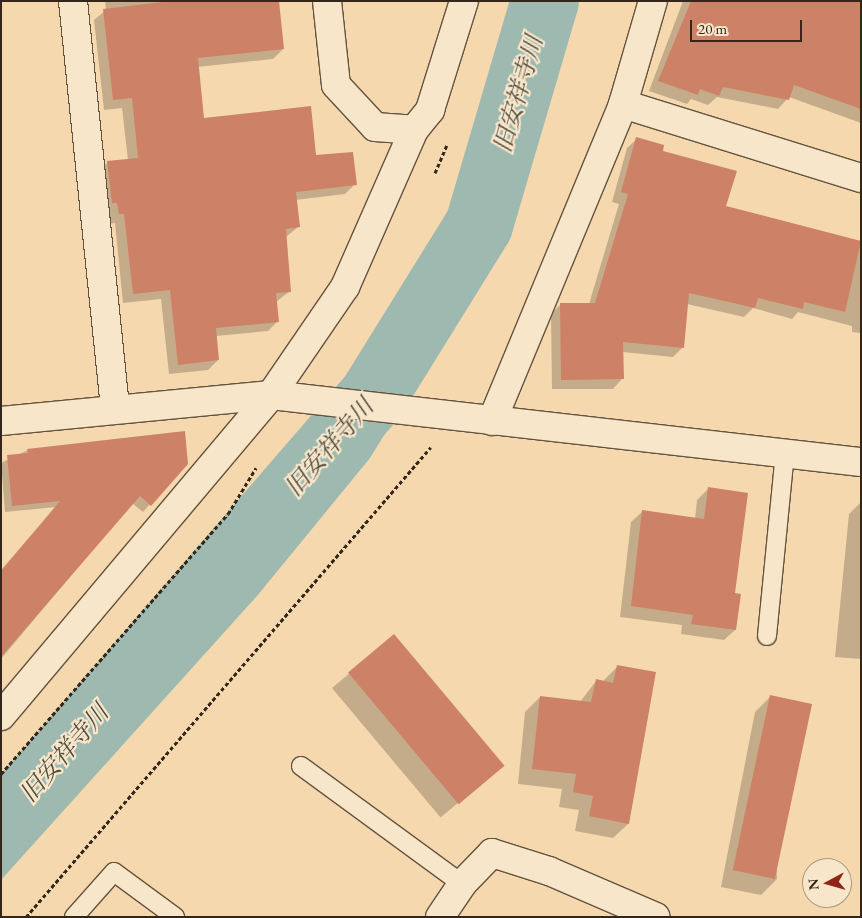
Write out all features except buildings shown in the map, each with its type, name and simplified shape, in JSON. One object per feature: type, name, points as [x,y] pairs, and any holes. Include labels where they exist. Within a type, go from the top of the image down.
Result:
[{"type":"street","points":[[73,1],[115,409]]},
{"type":"street","points":[[327,1],[336,85],[375,127],[414,130]]},
{"type":"street","points":[[1,716],[271,395],[345,287],[414,130],[430,110],[464,1]]},
{"type":"street","points":[[492,421],[623,104],[653,1]]},
{"type":"street","points":[[623,104],[861,178]]},
{"type":"street","points":[[1,421],[271,395],[861,462]]},
{"type":"street","points":[[440,917],[462,884],[492,854],[549,871],[656,917]]},
{"type":"lane","points":[[767,636],[785,453]]},
{"type":"lane","points":[[301,766],[462,884]]},
{"type":"lane","points":[[74,917],[114,872],[175,917]]},
{"type":"path","points":[[26,917],[449,416]]},
{"type":"path","points":[[1,774],[228,514],[258,465]]},
{"type":"water","points":[[554,1],[575,1],[497,234],[431,359],[370,458],[257,596],[1,880],[1,846],[282,524],[400,367],[449,261],[502,178],[532,90]]},
{"type":"waterway","name":"旧安祥寺川","points":[[1,826],[373,396],[479,225],[545,1]]}]
